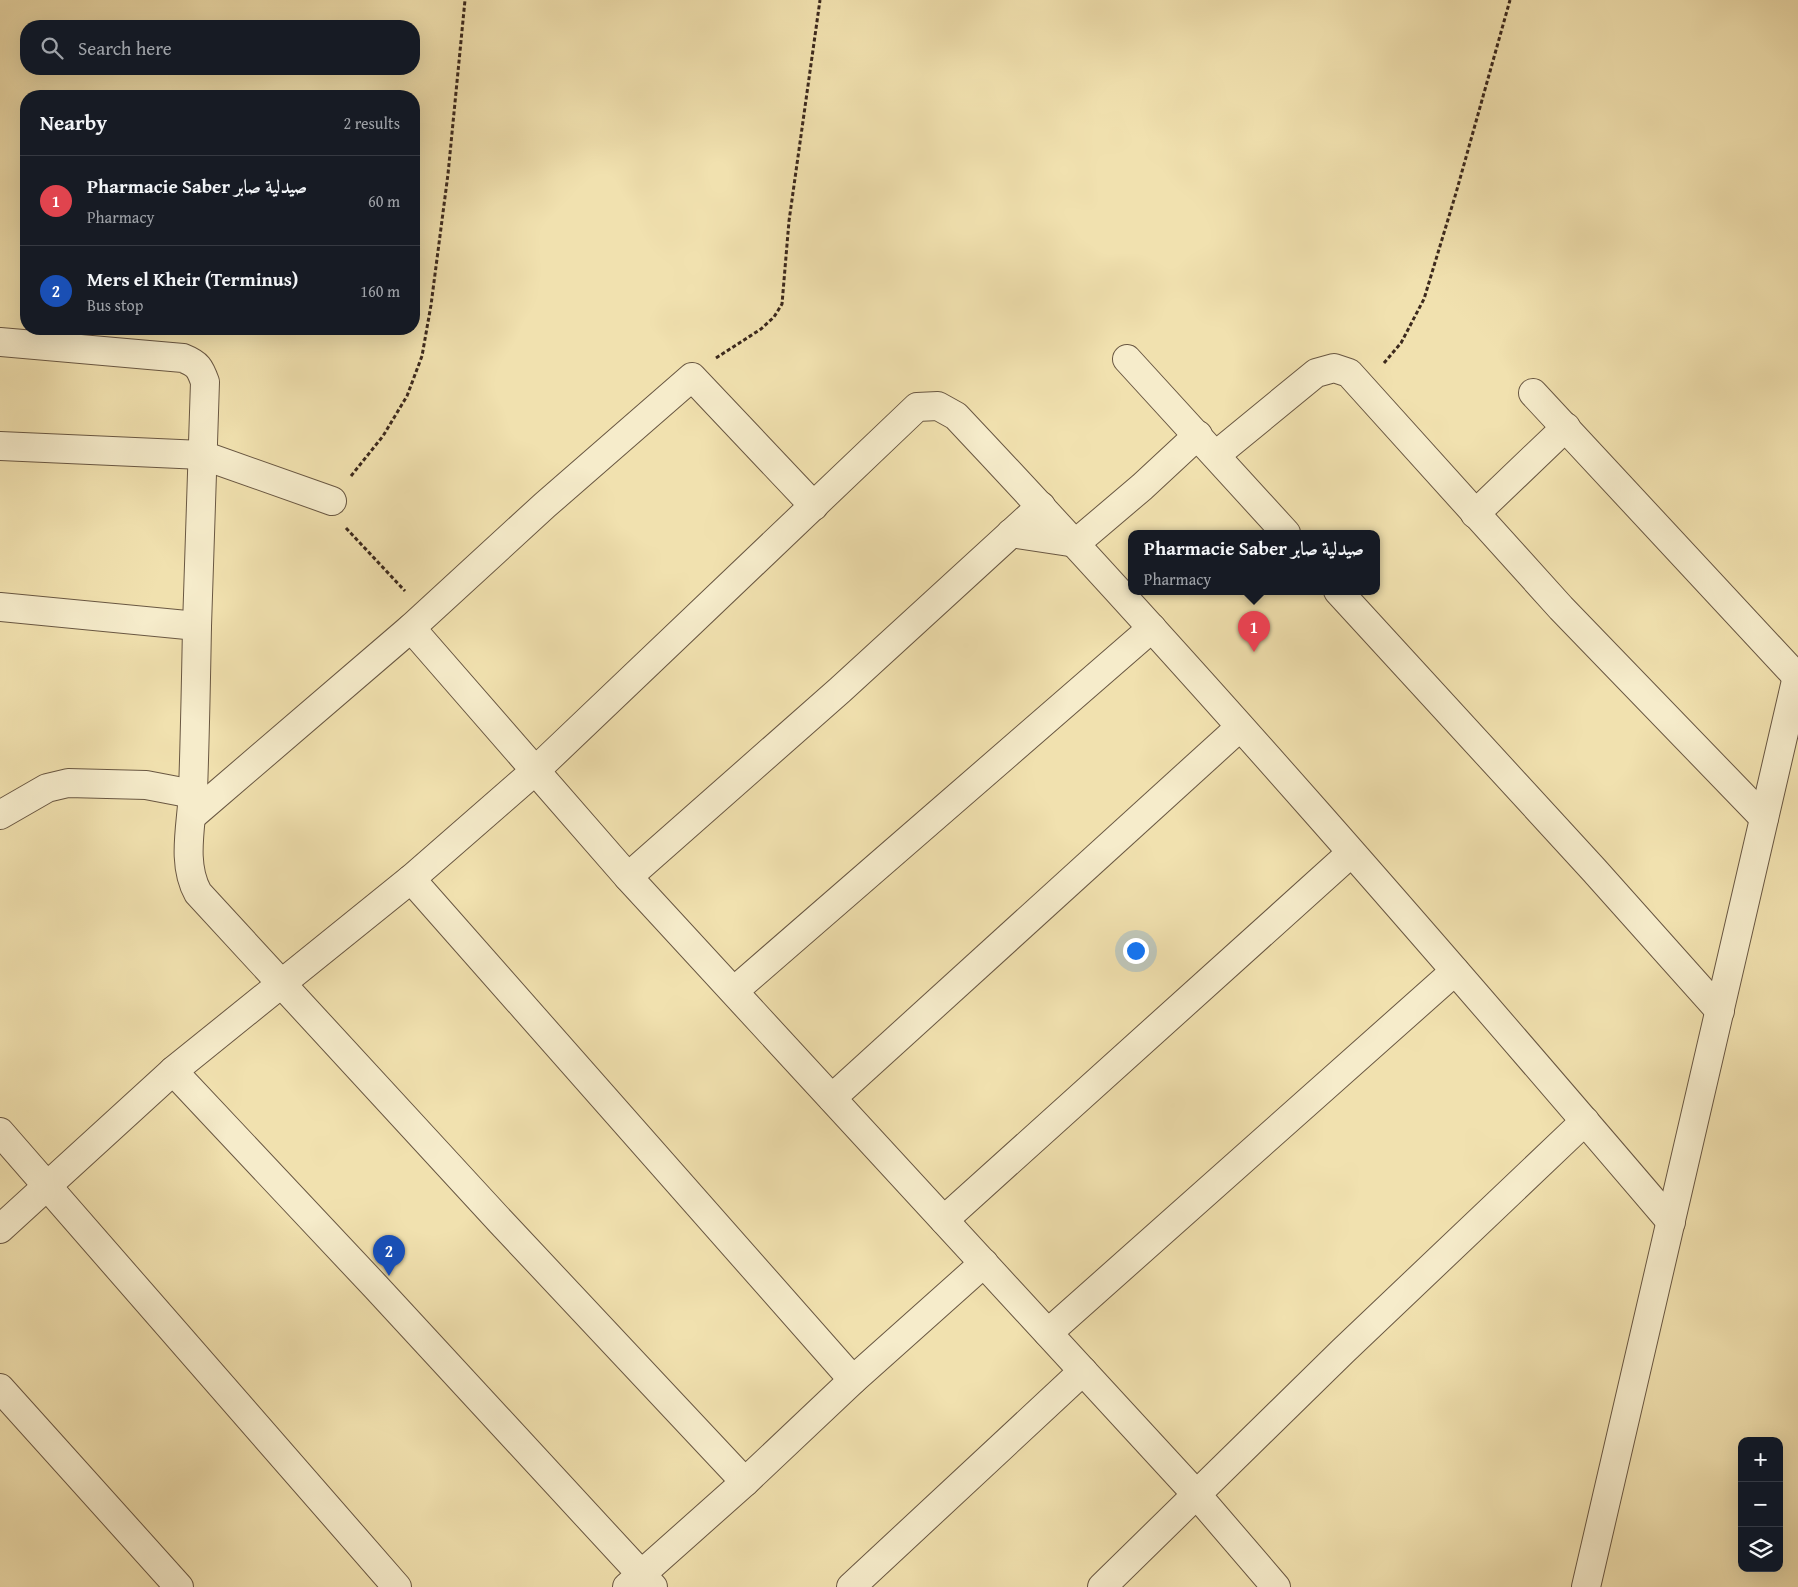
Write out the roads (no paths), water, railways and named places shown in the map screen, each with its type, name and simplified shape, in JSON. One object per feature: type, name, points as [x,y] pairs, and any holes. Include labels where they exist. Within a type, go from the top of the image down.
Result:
[{"type":"street","points":[[0,342],[183,358],[192,362],[200,369],[205,382],[190,858],[190,874],[193,884],[198,893],[501,1222],[745,1482]]},
{"type":"street","points":[[1127,359],[1283,530]]},
{"type":"street","points":[[1216,455],[1316,373],[1334,368],[1349,373],[1561,608],[1764,818]]},
{"type":"street","points":[[193,805],[419,621],[545,505],[692,376],[814,506]]},
{"type":"street","points":[[1533,393],[1797,674],[1586,1587]]},
{"type":"street","points":[[0,1229],[173,1071],[411,879],[536,770],[918,407],[938,406],[956,416],[1076,543],[1455,970],[1671,1222]]},
{"type":"street","points":[[1475,514],[1566,427]]},
{"type":"street","points":[[1011,533],[1076,543],[1198,435]]},
{"type":"street","points":[[0,446],[202,455],[332,501]]},
{"type":"street","points":[[628,877],[840,690],[1041,506]]},
{"type":"street","points":[[1342,595],[1594,870],[1720,1011]]},
{"type":"street","points":[[1,608],[197,626]]},
{"type":"street","points":[[419,621],[536,770],[628,877],[1197,1495],[1276,1587]]},
{"type":"street","points":[[734,991],[1152,628]]},
{"type":"street","points":[[832,1098],[1240,727]]},
{"type":"street","points":[[0,815],[47,788],[68,783],[146,785],[193,805]]},
{"type":"street","points":[[944,1220],[1351,853]]},
{"type":"street","points":[[411,879],[853,1380]]},
{"type":"street","points":[[1048,1332],[1455,970]]},
{"type":"street","points":[[173,1071],[376,1288],[640,1583],[853,1380],[984,1263]]},
{"type":"street","points":[[1102,1587],[1343,1351],[1585,1122]]},
{"type":"street","points":[[0,1132],[398,1587]]},
{"type":"street","points":[[851,1587],[1083,1371]]},
{"type":"street","points":[[0,1388],[179,1587]]},
{"type":"place","name":"Pharmacie Saber صيدلية صابر","points":[[1254,652]]},
{"type":"place","name":"Mers el Kheir (Terminus)","points":[[389,1276]]}]
